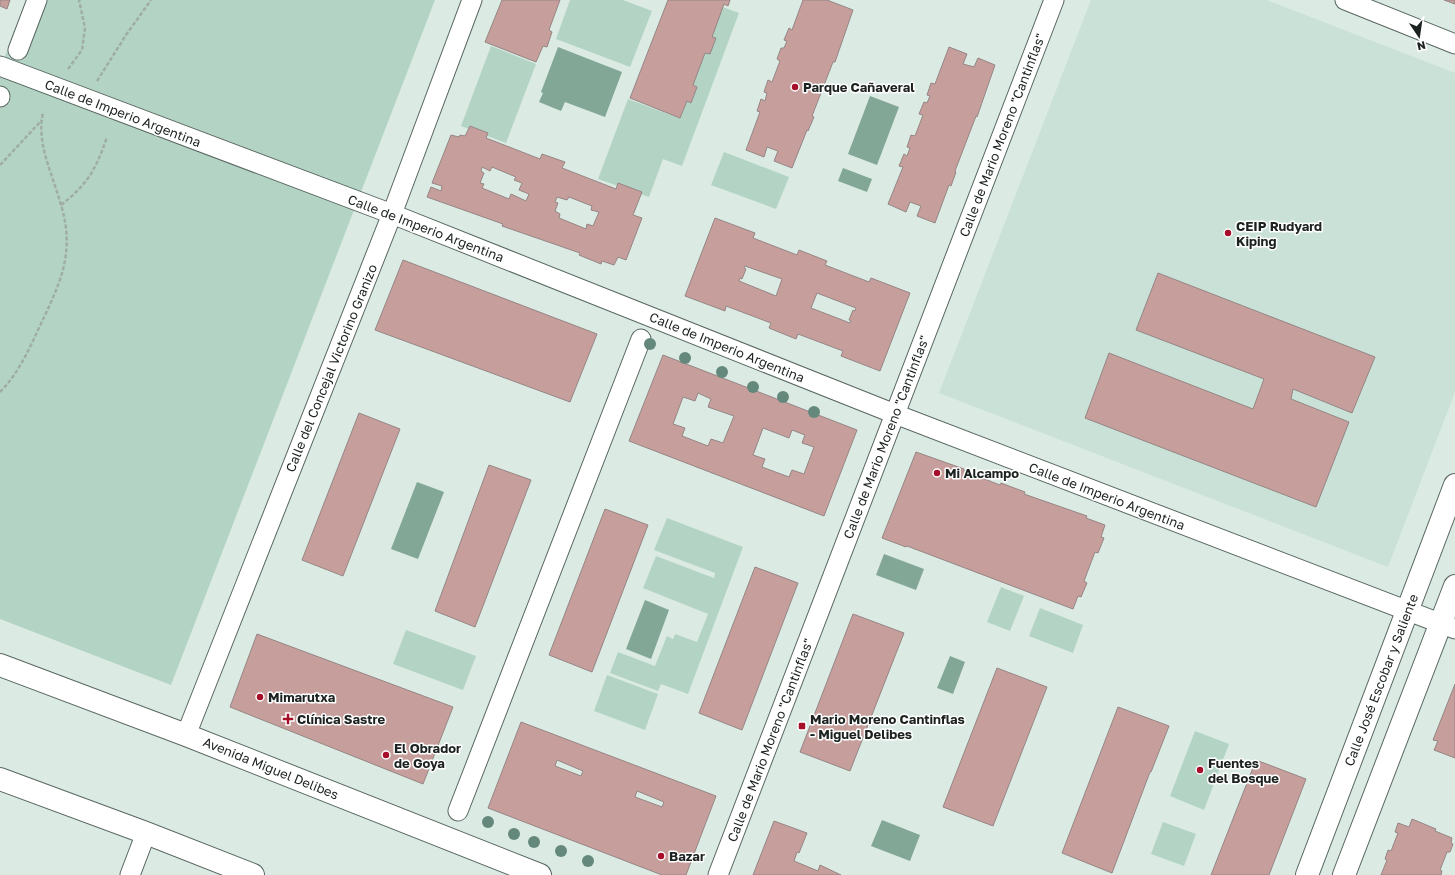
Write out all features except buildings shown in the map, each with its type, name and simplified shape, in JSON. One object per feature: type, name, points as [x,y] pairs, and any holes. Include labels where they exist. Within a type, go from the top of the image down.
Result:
[{"type":"main road","name":"Calle José Escobar y Saliente","points":[[1307,875],[1455,485]]},
{"type":"main road","points":[[1344,875],[1448,626],[1455,586]]},
{"type":"main road","name":"Avenida Miguel Delibes","points":[[0,664],[186,735],[540,875]]},
{"type":"main road","points":[[0,779],[146,833],[253,875]]},
{"type":"street","points":[[18,50],[38,0]]},
{"type":"street","name":"Calle del Concejal Victorino Granizo","points":[[186,735],[392,214],[472,0]]},
{"type":"street","name":"Calle de Mario Moreno \"Cantinflas\"","points":[[718,875],[1054,0]]},
{"type":"street","points":[[1345,0],[1455,44]]},
{"type":"street","name":"Calle de Imperio Argentina","points":[[0,66],[392,214],[894,414],[1448,626]]},
{"type":"street","points":[[458,811],[641,339]]},
{"type":"street","points":[[130,875],[146,833]]},
{"type":"path","points":[[68,70],[82,50],[85,28],[79,0]]},
{"type":"path","points":[[97,82],[126,35],[151,0]]},
{"type":"path","points":[[0,392],[27,354],[62,279],[66,254],[67,233],[61,205],[48,167],[43,143],[43,113]]},
{"type":"path","points":[[0,165],[42,119]]},
{"type":"path","points":[[61,205],[79,191],[90,176],[107,137]]},
{"type":"shaded area","points":[[27,0],[435,0],[171,685],[0,619],[0,69]]},
{"type":"shaded area","points":[[570,0],[623,0],[652,11],[630,67],[556,39]]},
{"type":"shaded area","name":"CEIP Rudyard Kiping","points":[[1091,0],[1267,0],[1455,73],[1455,392],[1388,567],[939,393]]},
{"type":"shaded area","points":[[720,6],[739,13],[682,166],[663,159],[649,197],[598,179],[628,99],[679,118]]},
{"type":"shaded area","points":[[491,46],[536,64],[506,143],[461,126]]},
{"type":"shaded area","points":[[558,47],[622,72],[605,117],[565,102],[561,111],[539,102],[543,93],[541,92]]},
{"type":"shaded area","points":[[870,96],[899,107],[877,165],[848,154]]},
{"type":"shaded area","points":[[724,152],[789,177],[776,209],[711,185]]},
{"type":"shaded area","points":[[843,168],[872,179],[867,192],[838,181]]},
{"type":"shaded area","points":[[417,482],[444,492],[418,559],[391,549]]},
{"type":"shaded area","points":[[667,518],[743,547],[688,694],[661,684],[658,691],[610,673],[618,652],[655,666],[667,636],[673,639],[675,634],[697,642],[708,614],[643,588],[656,556],[714,578],[715,573],[654,550]]},
{"type":"shaded area","points":[[884,554],[924,569],[916,590],[876,575]]},
{"type":"shaded area","points":[[1001,587],[1024,596],[1010,631],[987,622]]},
{"type":"shaded area","points":[[645,600],[669,610],[651,659],[626,649]]},
{"type":"shaded area","points":[[1040,608],[1083,625],[1073,653],[1029,636]]},
{"type":"shaded area","points":[[406,630],[476,656],[463,690],[393,664]]},
{"type":"shaded area","points":[[950,656],[965,662],[953,694],[937,688]]},
{"type":"shaded area","points":[[607,675],[658,694],[645,730],[594,711]]},
{"type":"shaded area","name":"Fuentes del Bosque","points":[[1195,731],[1229,744],[1204,810],[1170,796]]},
{"type":"shaded area","points":[[882,820],[920,835],[910,861],[871,846]]},
{"type":"shaded area","points":[[1163,822],[1196,834],[1184,866],[1151,854]]},
{"type":"place","name":"Parque Cañaveral","points":[[795,87]]},
{"type":"place","name":"CEIP Rudyard Kiping","points":[[1228,233]]},
{"type":"place","name":"Mi Alcampo","points":[[937,473]]},
{"type":"place","name":"Mimarutxa","points":[[260,697]]},
{"type":"place","name":"Clínica Sastre","points":[[288,719]]},
{"type":"place","name":"Mario Moreno Cantinflas - Miguel Delibes","points":[[802,726]]},
{"type":"place","name":"El Obrador de Goya","points":[[386,755]]},
{"type":"place","name":"Fuentes del Bosque","points":[[1200,770]]},
{"type":"place","name":"Bazar","points":[[661,856]]}]
